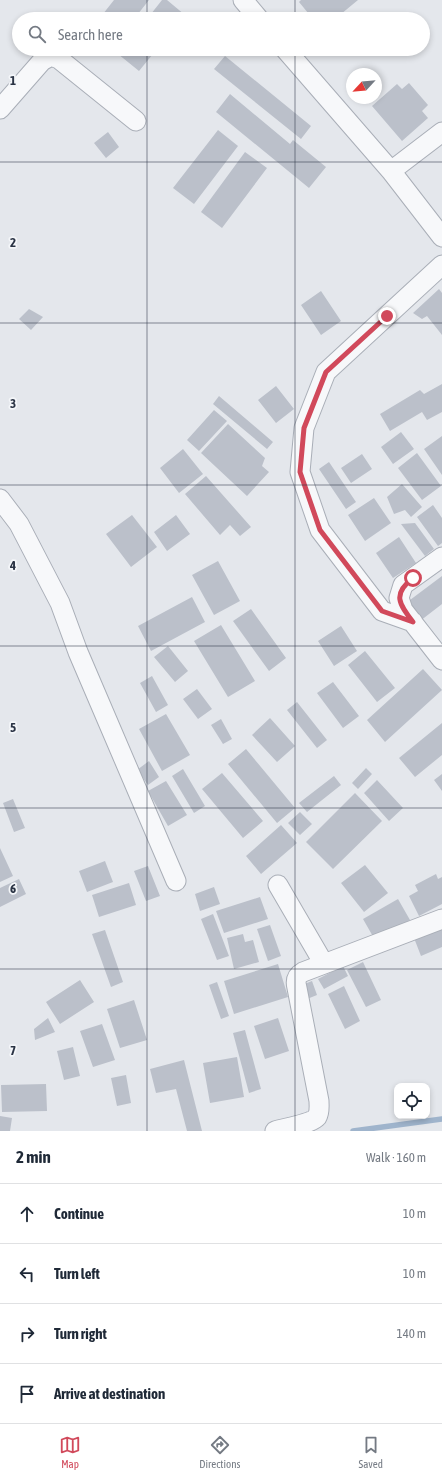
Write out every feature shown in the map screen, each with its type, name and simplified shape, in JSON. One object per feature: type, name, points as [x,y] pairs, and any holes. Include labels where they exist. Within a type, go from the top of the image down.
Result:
[{"type":"street","points":[[243,0],[253,12]]},
{"type":"street","points":[[0,109],[42,61],[51,56],[59,59],[136,121]]},
{"type":"street","points":[[291,56],[391,171],[442,236]]},
{"type":"street","points":[[391,171],[442,132]]},
{"type":"street","points":[[413,622],[382,611],[320,530],[300,472],[304,428],[326,372],[442,265]]},
{"type":"street","points":[[0,499],[19,524],[60,603],[78,652],[176,881]]},
{"type":"street","points":[[442,557],[403,585],[399,598],[403,610],[442,660]]},
{"type":"street","points":[[278,885],[324,964]]},
{"type":"street","points":[[275,1131],[311,1121],[316,1117],[319,1110],[319,1101],[296,981],[298,975],[442,919]]},
{"type":"building","points":[[114,0],[149,0],[140,12],[105,12]]},
{"type":"building","points":[[162,0],[167,0],[181,12],[153,12]]},
{"type":"building","points":[[301,0],[358,0],[343,12],[307,12],[299,2]]},
{"type":"building","points":[[120,56],[151,56],[139,71]]},
{"type":"building","points":[[225,56],[311,126],[301,139],[214,69]]},
{"type":"building","points":[[409,83],[428,105],[422,111],[428,118],[402,141],[372,106],[374,104],[382,104],[382,97],[397,84],[402,89]]},
{"type":"building","points":[[230,94],[290,144],[293,140],[326,167],[309,188],[216,112]]},
{"type":"building","points":[[218,130],[238,146],[194,204],[173,188]]},
{"type":"building","points":[[108,132],[119,147],[106,158],[94,143]]},
{"type":"building","points":[[245,152],[267,168],[222,228],[201,212]]},
{"type":"building","points":[[439,289],[442,293],[442,335],[427,316],[422,319],[413,313]]},
{"type":"building","points":[[321,291],[341,321],[321,335],[301,305]]},
{"type":"building","points":[[29,309],[43,317],[31,330],[19,319]]},
{"type":"building","points":[[442,384],[442,412],[427,420],[422,412],[390,431],[380,414],[420,390],[424,394]]},
{"type":"building","points":[[276,386],[294,409],[276,423],[258,400]]},
{"type":"building","points":[[219,396],[273,442],[267,449],[213,404]]},
{"type":"building","points":[[214,410],[227,421],[199,451],[187,440]]},
{"type":"building","points":[[228,424],[265,458],[262,466],[269,472],[247,496],[201,453]]},
{"type":"building","points":[[401,432],[414,449],[393,464],[381,447]]},
{"type":"building","points":[[442,436],[442,475],[424,449]]},
{"type":"building","points":[[183,449],[203,474],[179,493],[160,468]]},
{"type":"building","points":[[417,453],[441,486],[422,500],[398,468]]},
{"type":"building","points":[[362,454],[372,469],[351,483],[341,468]]},
{"type":"building","points":[[329,462],[356,502],[346,509],[319,469]]},
{"type":"building","points":[[206,476],[251,527],[240,536],[230,525],[220,535],[185,494]]},
{"type":"building","points":[[402,484],[422,507],[411,517],[405,510],[394,514],[387,497]]},
{"type":"building","points":[[374,498],[391,523],[365,541],[348,515]]},
{"type":"building","points":[[433,505],[442,518],[442,543],[438,546],[417,517]]},
{"type":"building","points":[[132,515],[157,547],[131,567],[106,534]]},
{"type":"building","points":[[176,515],[190,534],[167,551],[154,532]]},
{"type":"building","points":[[415,523],[434,549],[425,556],[401,524]]},
{"type":"building","points":[[399,537],[416,563],[393,578],[376,553]]},
{"type":"building","points":[[218,561],[240,601],[214,615],[192,575]]},
{"type":"building","points":[[442,576],[442,604],[420,621],[406,603]]},
{"type":"building","points":[[192,597],[205,622],[151,651],[138,626]]},
{"type":"building","points":[[251,609],[286,658],[269,671],[233,621]]},
{"type":"building","points":[[221,625],[255,681],[228,697],[194,641]]},
{"type":"building","points":[[341,626],[357,651],[334,666],[318,641]]},
{"type":"building","points":[[168,646],[188,671],[175,682],[154,657]]},
{"type":"building","points":[[365,651],[395,688],[377,702],[348,665]]},
{"type":"building","points":[[423,669],[442,690],[385,742],[367,720]]},
{"type":"building","points":[[152,676],[168,705],[156,712],[140,683]]},
{"type":"building","points":[[333,682],[359,716],[343,728],[317,693]]},
{"type":"building","points":[[197,689],[212,709],[198,719],[183,699]]},
{"type":"building","points":[[297,702],[327,740],[317,748],[287,710]]},
{"type":"building","points":[[166,714],[190,755],[162,771],[139,729]]},
{"type":"building","points":[[270,718],[295,746],[277,762],[252,735]]},
{"type":"building","points":[[221,719],[232,739],[223,744],[211,725]]},
{"type":"building","points":[[442,723],[442,755],[415,777],[399,758]]},
{"type":"building","points":[[246,749],[295,808],[277,823],[228,764]]},
{"type":"building","points":[[149,761],[159,777],[148,785],[137,770]]},
{"type":"building","points":[[366,768],[372,774],[358,789],[352,783]]},
{"type":"building","points":[[183,769],[205,806],[194,813],[172,776]]},
{"type":"building","points":[[222,773],[263,821],[243,838],[202,789]]},
{"type":"building","points":[[442,774],[442,791],[434,780]]},
{"type":"building","points":[[334,776],[341,785],[307,812],[299,803]]},
{"type":"building","points":[[377,780],[403,808],[389,821],[364,793]]},
{"type":"building","points":[[166,781],[187,815],[168,826],[148,791]]},
{"type":"building","points":[[355,793],[382,821],[333,869],[306,842]]},
{"type":"building","points":[[13,799],[25,828],[14,832],[3,803]]},
{"type":"building","points":[[300,812],[312,824],[300,835],[288,823]]},
{"type":"building","points":[[281,825],[297,843],[261,874],[246,856]]},
{"type":"building","points":[[0,848],[13,876],[0,882]]},
{"type":"building","points":[[105,861],[113,882],[87,892],[79,871]]},
{"type":"building","points":[[365,865],[388,893],[364,912],[341,883]]},
{"type":"building","points":[[148,866],[160,896],[146,901],[134,871]]},
{"type":"building","points":[[436,874],[438,879],[442,877],[442,904],[419,916],[409,896],[418,891],[415,885]]},
{"type":"building","points":[[19,879],[26,894],[0,907],[0,888]]},
{"type":"building","points":[[129,883],[136,905],[99,917],[92,895]]},
{"type":"building","points":[[214,887],[220,904],[200,911],[195,894]]},
{"type":"building","points":[[260,897],[268,919],[224,933],[216,911]]},
{"type":"building","points":[[398,899],[410,920],[375,940],[363,919]]},
{"type":"building","points":[[213,914],[229,956],[217,960],[201,919]]},
{"type":"building","points":[[442,922],[442,947],[421,956],[414,938]]},
{"type":"building","points":[[270,925],[281,956],[268,961],[257,929]]},
{"type":"building","points":[[105,930],[123,982],[111,987],[92,934]]},
{"type":"building","points":[[243,934],[245,942],[253,940],[259,962],[234,969],[227,938]]},
{"type":"building","points":[[363,962],[381,1000],[366,1007],[347,970]]},
{"type":"building","points":[[278,964],[288,997],[234,1014],[224,981]]},
{"type":"building","points":[[343,966],[348,976],[324,989],[318,979]]},
{"type":"building","points":[[80,980],[94,1002],[60,1024],[46,1002]]},
{"type":"building","points":[[312,981],[317,995],[307,999],[302,985]]},
{"type":"building","points":[[217,982],[229,1016],[221,1019],[209,985]]},
{"type":"building","points":[[344,986],[360,1021],[345,1029],[328,994]]},
{"type":"building","points":[[134,1000],[147,1040],[120,1048],[107,1009]]},
{"type":"building","points":[[48,1018],[55,1032],[35,1040],[34,1029]]},
{"type":"building","points":[[278,1018],[289,1051],[265,1059],[254,1026]]},
{"type":"building","points":[[102,1024],[115,1060],[93,1067],[80,1031]]},
{"type":"building","points":[[245,1030],[261,1089],[249,1093],[233,1033]]},
{"type":"building","points":[[73,1047],[80,1076],[64,1080],[57,1051]]},
{"type":"building","points":[[237,1057],[244,1097],[210,1103],[203,1063]]},
{"type":"building","points":[[184,1060],[202,1131],[187,1131],[176,1089],[156,1093],[150,1069]]},
{"type":"building","points":[[126,1075],[131,1103],[117,1106],[111,1078]]},
{"type":"building","points":[[46,1084],[47,1111],[2,1112],[1,1085]]},
{"type":"building","points":[[0,1116],[12,1118],[10,1131],[0,1131]]},
{"type":"waterway","points":[[353,1131],[442,1119]]},
{"type":"route","points":[[387,316],[326,372],[304,428],[300,472],[320,530],[382,611],[413,622],[403,610],[399,598],[403,585],[413,578]]}]
